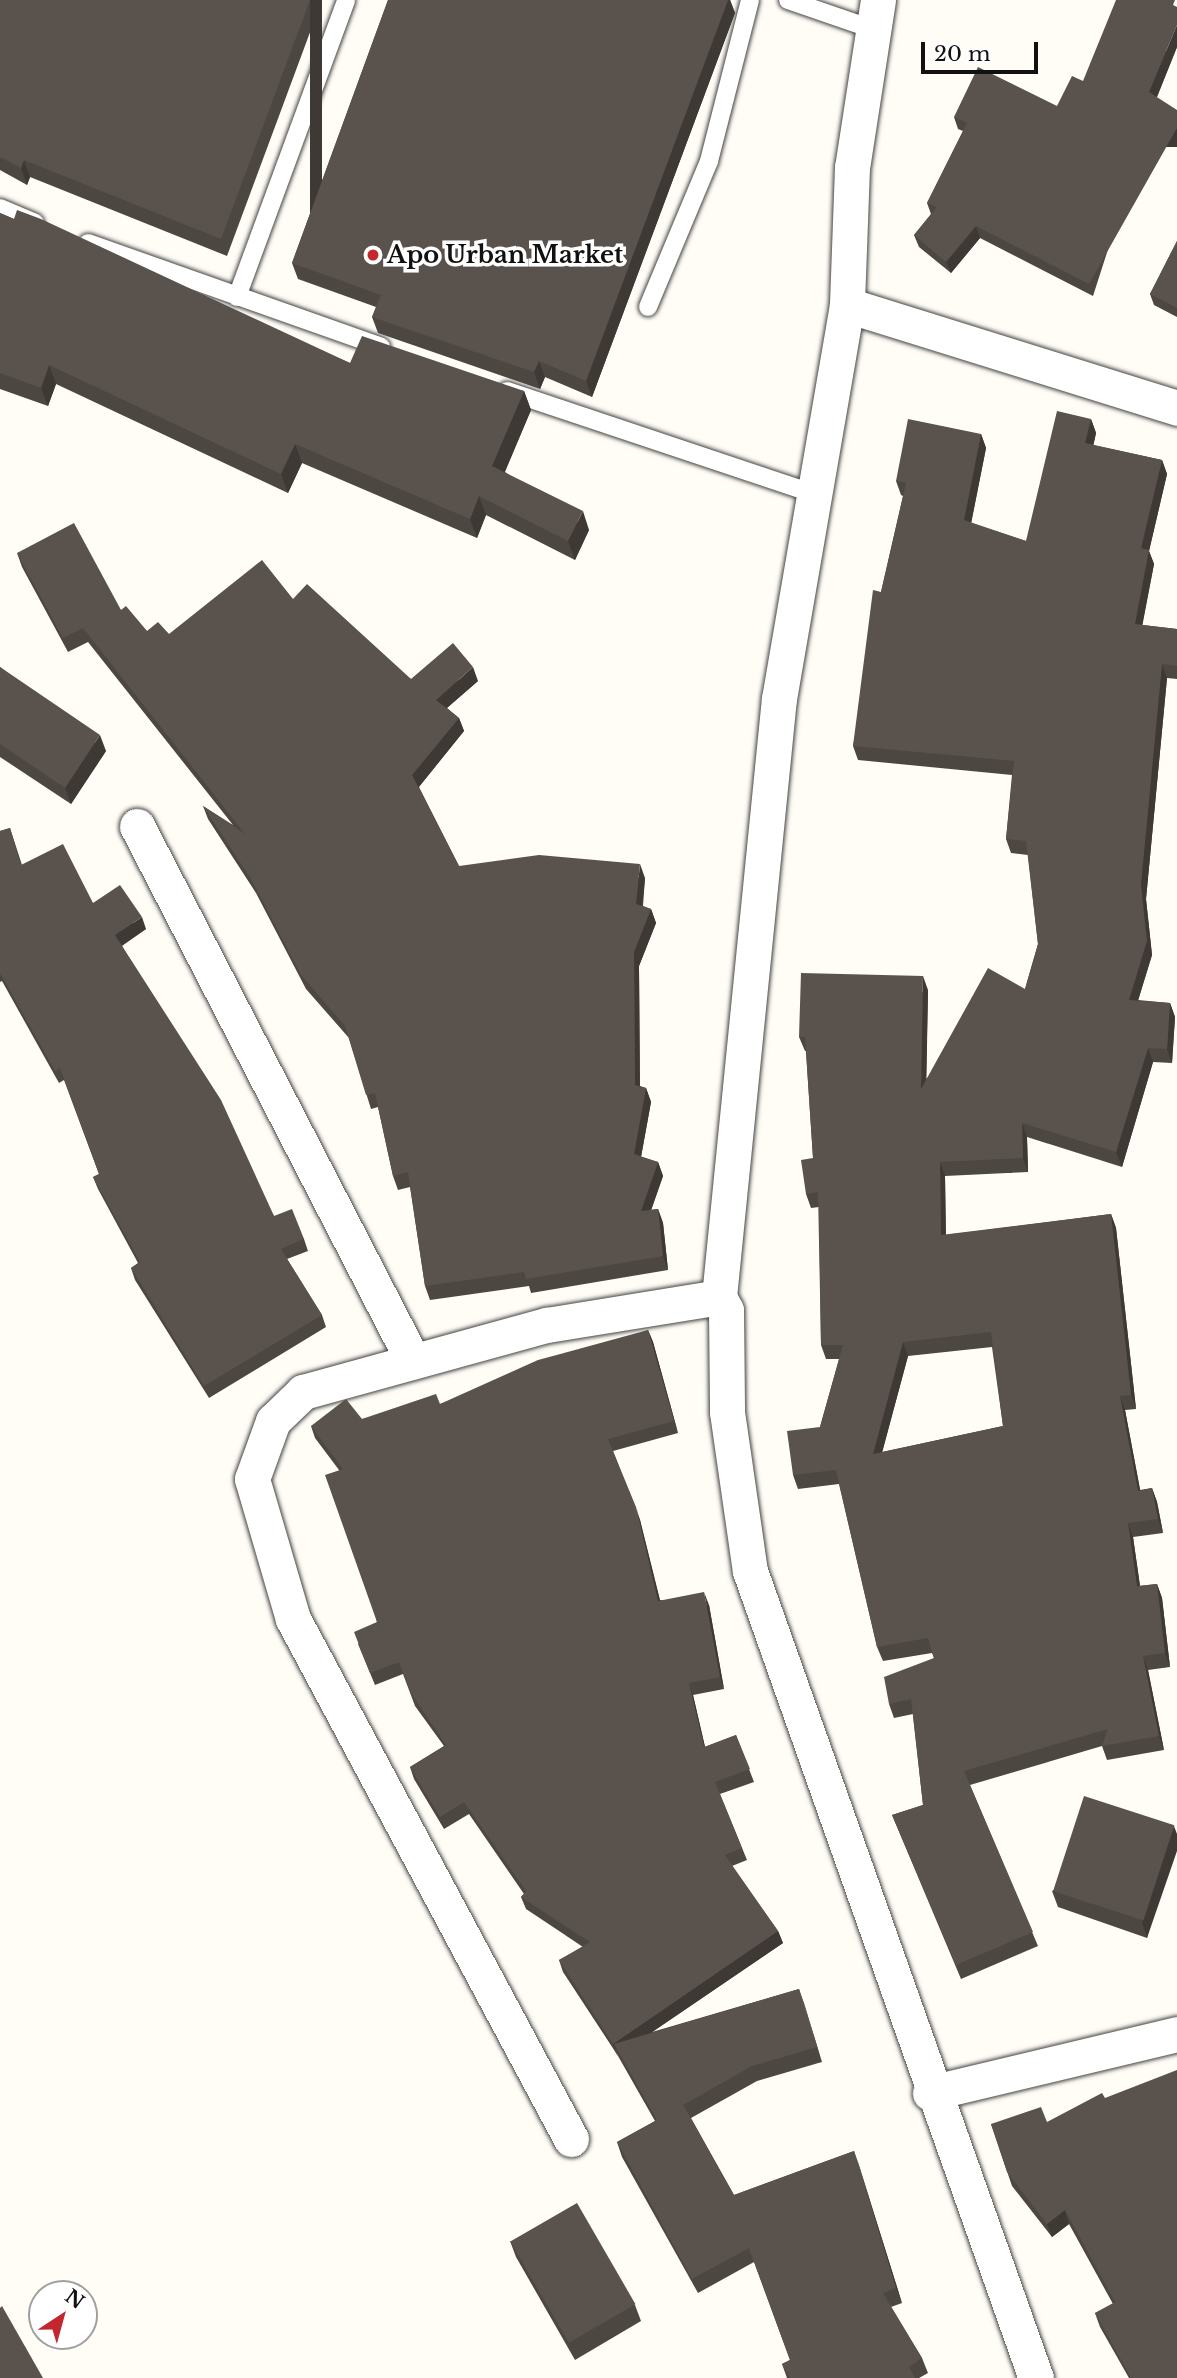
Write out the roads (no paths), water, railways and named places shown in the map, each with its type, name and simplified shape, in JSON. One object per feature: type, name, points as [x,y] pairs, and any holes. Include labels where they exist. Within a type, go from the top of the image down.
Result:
[{"type":"street","points":[[875,15],[852,167],[847,305],[779,698],[719,1297],[726,1310],[727,1412],[750,1570],[930,2094],[1036,2378]]},
{"type":"street","points":[[847,305],[1177,408]]},
{"type":"street","points":[[137,826],[413,1361]]},
{"type":"street","points":[[571,2139],[293,1619],[252,1479],[273,1421],[303,1392],[547,1325],[719,1297]]},
{"type":"street","points":[[930,2094],[1177,2034]]},
{"type":"lane","points":[[237,297],[346,0]]},
{"type":"lane","points":[[648,307],[709,161],[750,0]]},
{"type":"lane","points":[[788,0],[875,15]]},
{"type":"lane","points":[[0,208],[48,229]]},
{"type":"lane","points":[[74,238],[395,352]]},
{"type":"lane","points":[[485,383],[815,494]]},
{"type":"place","name":"Apo Urban Market","points":[[373,255]]}]
